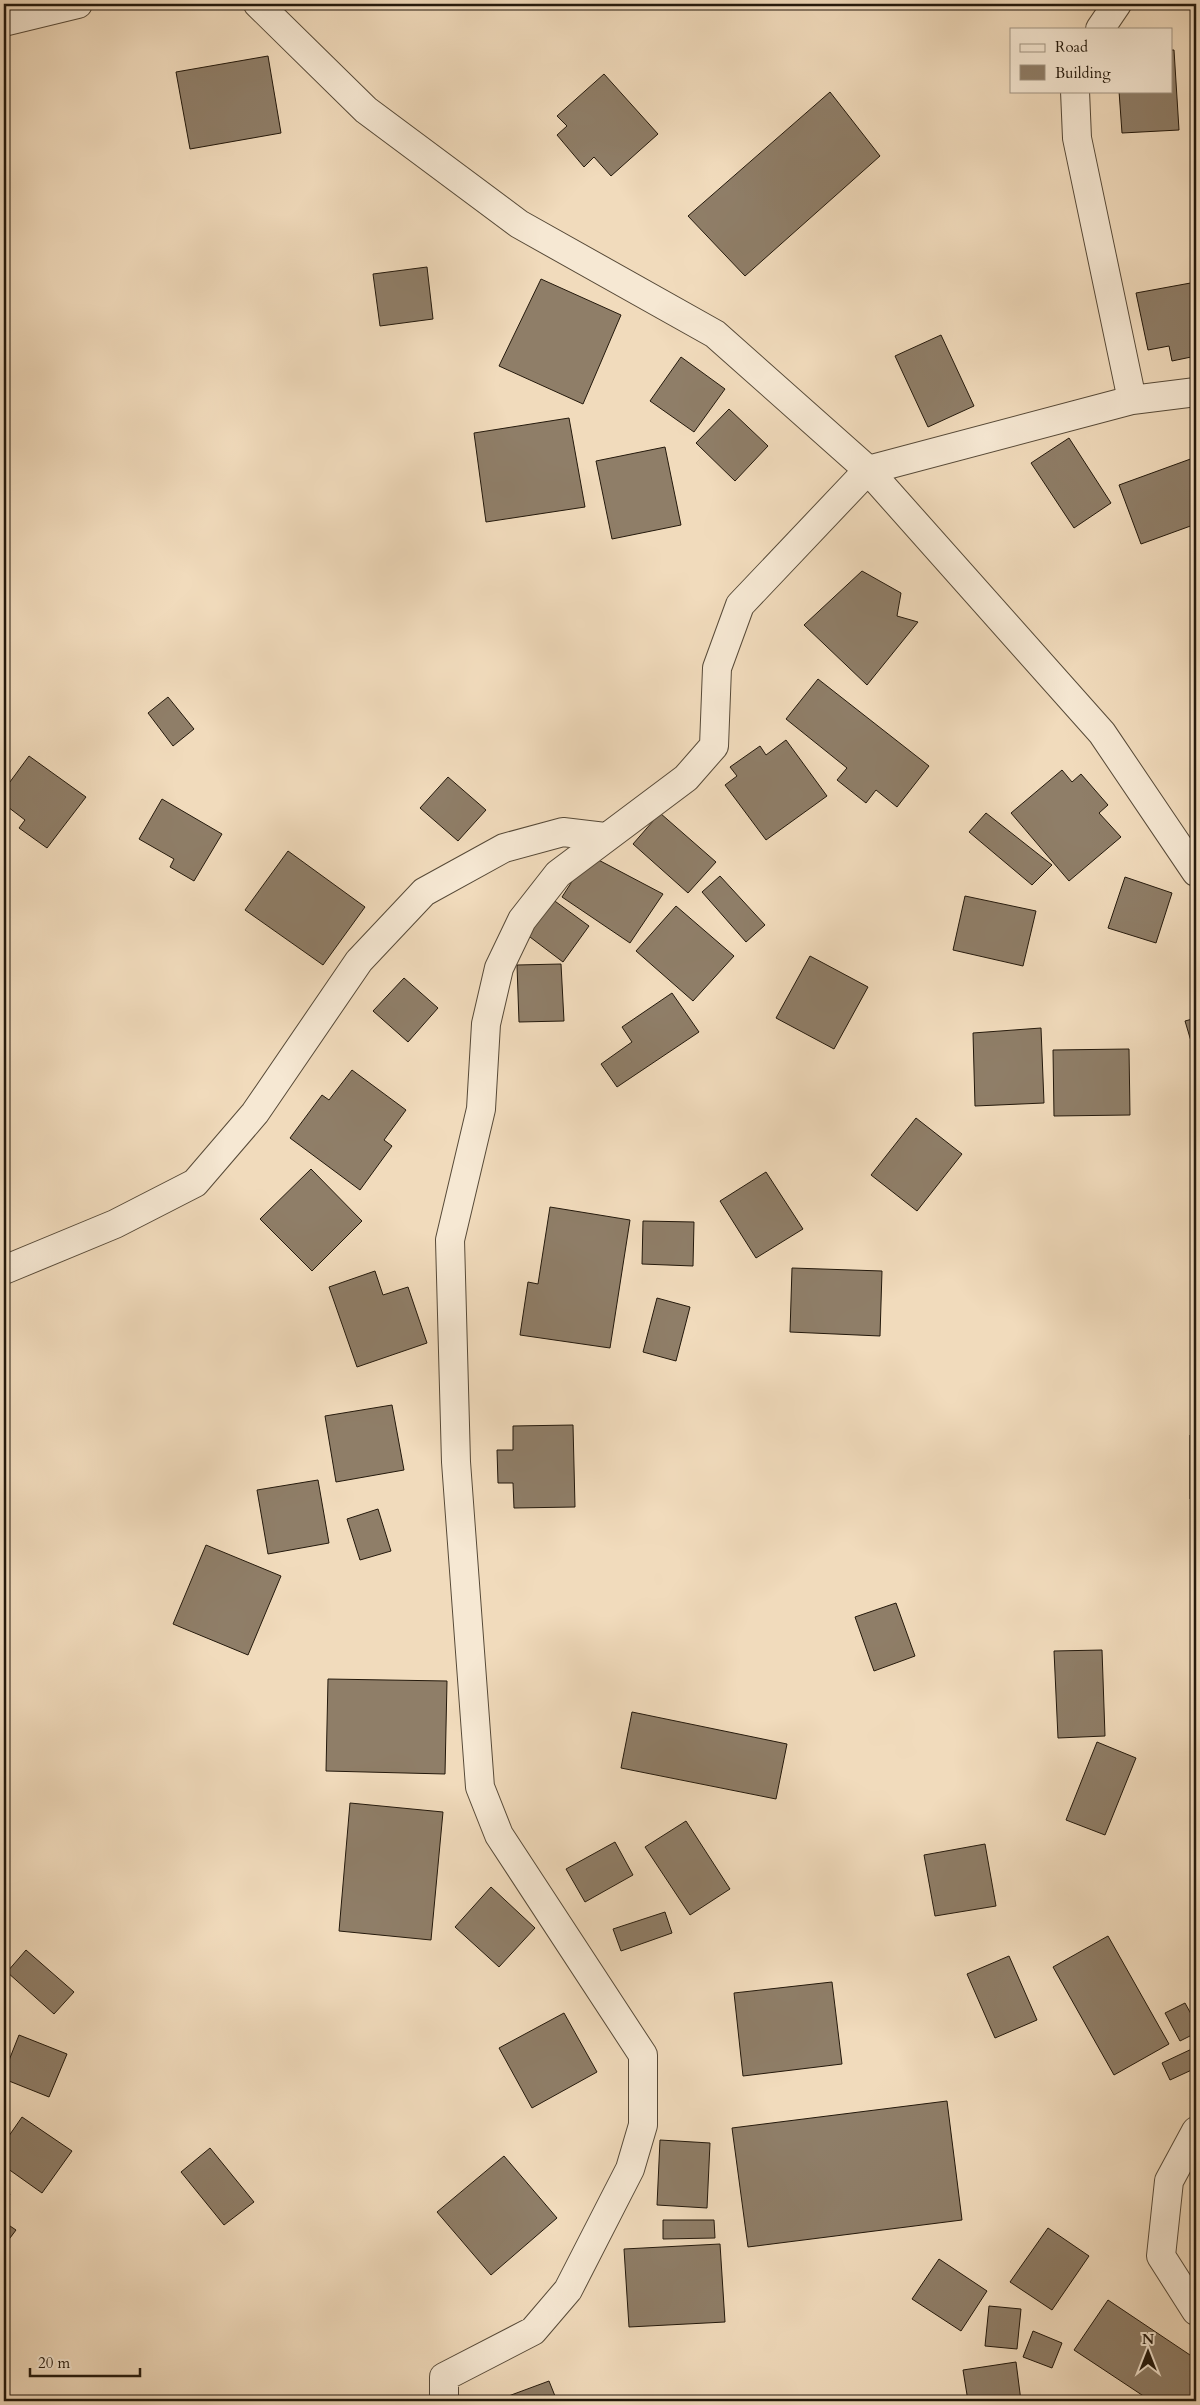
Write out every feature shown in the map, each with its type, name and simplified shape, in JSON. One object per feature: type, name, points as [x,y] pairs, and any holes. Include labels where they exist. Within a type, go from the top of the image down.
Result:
[{"type":"street","points":[[4,22],[78,4]]},
{"type":"street","points":[[258,4],[366,110],[519,224],[715,334],[868,470],[1102,732],[1196,872]]},
{"type":"street","points":[[1101,28],[1116,4]]},
{"type":"street","points":[[1074,92],[1077,138],[1132,400]]},
{"type":"street","points":[[444,2401],[444,2377],[533,2331],[568,2290],[630,2169],[643,2125],[643,2055],[499,1835],[480,1787],[456,1462],[450,1240],[482,1108],[486,1024],[499,968],[522,920],[558,874],[686,778],[714,746],[717,668],[740,604],[868,470],[1132,400],[1196,392]]},
{"type":"street","points":[[4,1270],[115,1224],[194,1183],[255,1113],[359,961],[424,892],[504,848],[563,832],[605,837]]},
{"type":"street","points":[[1196,2131],[1169,2181],[1161,2256],[1196,2311]]},
{"type":"building","points":[[1172,50],[1174,50],[1179,130],[1122,133],[1119,92],[1172,92]]},
{"type":"building","points":[[268,56],[281,133],[190,149],[176,72]]},
{"type":"building","points":[[604,74],[658,134],[611,176],[594,157],[584,167],[557,135],[567,126],[557,116]]},
{"type":"building","points":[[830,92],[880,156],[745,276],[688,216]]},
{"type":"building","points":[[427,267],[433,319],[380,326],[373,274]]},
{"type":"building","points":[[541,279],[621,315],[583,404],[499,366]]},
{"type":"building","points":[[1196,282],[1196,356],[1172,361],[1169,346],[1148,350],[1136,293]]},
{"type":"building","points":[[941,335],[974,406],[928,427],[895,356]]},
{"type":"building","points":[[681,357],[725,389],[694,432],[650,401]]},
{"type":"building","points":[[729,409],[768,446],[735,481],[696,443]]},
{"type":"building","points":[[569,418],[585,507],[486,522],[474,433]]},
{"type":"building","points":[[1069,438],[1111,503],[1074,528],[1031,463]]},
{"type":"building","points":[[665,447],[681,525],[612,539],[596,461]]},
{"type":"building","points":[[1196,457],[1196,524],[1141,544],[1119,485]]},
{"type":"building","points":[[862,571],[901,593],[897,616],[918,622],[867,685],[804,625]]},
{"type":"building","points":[[818,679],[929,766],[897,807],[876,790],[866,803],[837,780],[847,768],[786,719]]},
{"type":"building","points":[[168,697],[194,729],[173,746],[148,713]]},
{"type":"building","points":[[786,740],[827,796],[766,840],[725,785],[737,776],[730,767],[760,746],[766,755]]},
{"type":"building","points":[[29,756],[86,797],[47,848],[19,828],[25,820],[4,804],[4,790]]},
{"type":"building","points":[[1062,770],[1072,782],[1081,774],[1108,805],[1099,813],[1121,837],[1069,881],[1011,813]]},
{"type":"building","points":[[448,777],[486,810],[458,841],[420,808]]},
{"type":"building","points":[[162,799],[222,834],[194,881],[170,867],[174,859],[139,839]]},
{"type":"building","points":[[660,813],[716,862],[688,893],[633,844]]},
{"type":"building","points":[[986,813],[1052,865],[1032,885],[969,832]]},
{"type":"building","points":[[288,851],[365,907],[323,965],[245,910]]},
{"type":"building","points":[[589,855],[663,894],[630,943],[562,897]]},
{"type":"building","points":[[720,876],[765,925],[746,942],[702,892]]},
{"type":"building","points":[[1125,877],[1172,893],[1156,943],[1108,928]]},
{"type":"building","points":[[965,896],[1036,911],[1023,966],[953,950]]},
{"type":"building","points":[[552,899],[589,926],[563,962],[526,934]]},
{"type":"building","points":[[676,906],[734,956],[693,1001],[636,951]]},
{"type":"building","points":[[810,956],[868,987],[834,1049],[776,1018]]},
{"type":"building","points":[[561,964],[564,1021],[519,1022],[517,965]]},
{"type":"building","points":[[404,978],[438,1008],[408,1042],[373,1011]]},
{"type":"building","points":[[672,993],[699,1032],[617,1087],[601,1064],[632,1042],[622,1027]]},
{"type":"building","points":[[1196,1018],[1196,1058],[1185,1021]]},
{"type":"building","points":[[1041,1028],[1044,1103],[975,1106],[973,1033]]},
{"type":"building","points":[[1129,1049],[1130,1115],[1054,1116],[1053,1050]]},
{"type":"building","points":[[352,1070],[406,1110],[384,1140],[392,1146],[360,1190],[290,1138],[322,1095],[329,1100]]},
{"type":"building","points":[[916,1118],[962,1154],[917,1211],[871,1175]]},
{"type":"building","points":[[311,1169],[362,1221],[312,1271],[260,1219]]},
{"type":"building","points":[[766,1172],[803,1229],[756,1258],[720,1201]]},
{"type":"building","points":[[550,1207],[630,1220],[610,1348],[520,1335],[528,1282],[538,1284]]},
{"type":"building","points":[[643,1221],[694,1222],[693,1266],[642,1264]]},
{"type":"building","points":[[792,1268],[882,1271],[880,1336],[790,1332]]},
{"type":"building","points":[[375,1271],[383,1295],[408,1287],[427,1343],[357,1367],[329,1287]]},
{"type":"building","points":[[657,1298],[690,1307],[676,1361],[643,1352]]},
{"type":"building","points":[[392,1405],[404,1470],[336,1482],[325,1416]]},
{"type":"building","points":[[573,1425],[575,1507],[514,1508],[513,1483],[498,1483],[497,1450],[513,1450],[513,1426]]},
{"type":"building","points":[[1190,1435],[1196,1435],[1196,1499],[1190,1499]]},
{"type":"building","points":[[318,1480],[329,1543],[268,1554],[257,1490]]},
{"type":"building","points":[[378,1509],[391,1551],[360,1560],[347,1519]]},
{"type":"building","points":[[206,1545],[281,1576],[248,1655],[173,1624]]},
{"type":"building","points":[[896,1603],[915,1656],[874,1671],[855,1617]]},
{"type":"building","points":[[1102,1650],[1105,1736],[1058,1738],[1054,1651]]},
{"type":"building","points":[[328,1679],[447,1681],[445,1774],[326,1771]]},
{"type":"building","points":[[632,1712],[787,1744],[776,1799],[621,1768]]},
{"type":"building","points":[[1097,1742],[1136,1758],[1105,1835],[1066,1820]]},
{"type":"building","points":[[350,1803],[443,1812],[431,1940],[339,1931]]},
{"type":"building","points":[[686,1821],[730,1889],[690,1915],[645,1847]]},
{"type":"building","points":[[615,1842],[633,1875],[585,1902],[566,1869]]},
{"type":"building","points":[[985,1844],[996,1906],[935,1916],[924,1855]]},
{"type":"building","points":[[491,1887],[535,1928],[499,1967],[455,1927]]},
{"type":"building","points":[[665,1912],[672,1933],[621,1951],[613,1929]]},
{"type":"building","points":[[1108,1936],[1169,2044],[1114,2075],[1053,1967]]},
{"type":"building","points":[[26,1950],[74,1992],[54,2014],[7,1972]]},
{"type":"building","points":[[1009,1956],[1037,2020],[995,2038],[967,1974]]},
{"type":"building","points":[[832,1982],[842,2064],[743,2076],[734,1993]]},
{"type":"building","points":[[1185,2003],[1196,2023],[1196,2033],[1180,2041],[1165,2013]]},
{"type":"building","points":[[564,2013],[597,2072],[532,2108],[499,2048]]},
{"type":"building","points":[[19,2035],[67,2054],[49,2097],[4,2079],[4,2073]]},
{"type":"building","points":[[1196,2047],[1196,2068],[1170,2080],[1162,2063]]},
{"type":"building","points":[[947,2101],[962,2220],[748,2247],[732,2128]]},
{"type":"building","points":[[22,2117],[72,2151],[42,2193],[4,2166],[4,2143]]},
{"type":"building","points":[[660,2140],[710,2143],[707,2208],[657,2205]]},
{"type":"building","points":[[210,2148],[254,2202],[224,2225],[181,2172]]},
{"type":"building","points":[[504,2156],[557,2218],[491,2275],[437,2212]]},
{"type":"building","points":[[4,2189],[10,2194],[4,2203]]},
{"type":"building","points":[[663,2220],[714,2220],[715,2238],[663,2239]]},
{"type":"building","points":[[4,2222],[16,2230],[7,2242],[4,2239]]},
{"type":"building","points":[[1048,2228],[1089,2256],[1052,2310],[1010,2282]]},
{"type":"building","points":[[720,2244],[725,2322],[629,2327],[624,2249]]},
{"type":"building","points":[[939,2259],[987,2291],[961,2331],[912,2299]]},
{"type":"building","points":[[1108,2300],[1196,2359],[1196,2401],[1151,2401],[1074,2350]]},
{"type":"building","points":[[989,2306],[1021,2309],[1017,2349],[985,2346]]},
{"type":"building","points":[[1033,2331],[1062,2343],[1052,2368],[1023,2357]]},
{"type":"building","points":[[1016,2362],[1021,2401],[968,2401],[963,2370]]},
{"type":"building","points":[[549,2381],[557,2401],[495,2401]]}]
